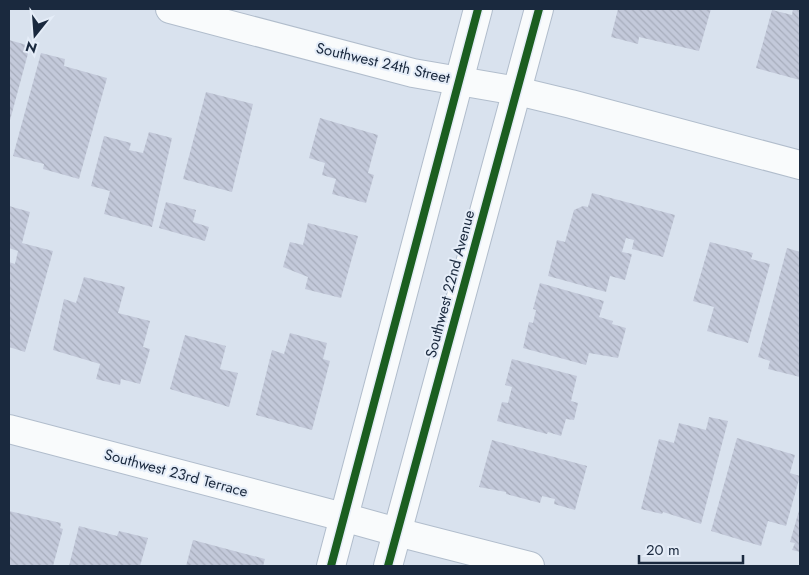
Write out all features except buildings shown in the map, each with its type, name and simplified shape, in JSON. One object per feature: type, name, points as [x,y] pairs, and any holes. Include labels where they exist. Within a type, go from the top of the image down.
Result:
[{"type":"main road","name":"Southwest 24th Street","points":[[170,9],[412,73],[517,91],[571,104],[800,165]]},
{"type":"main road","points":[[330,566],[478,9]]},
{"type":"main road","name":"Southwest 22nd Avenue","points":[[388,566],[538,9]]},
{"type":"main road","name":"Southwest 23rd Terrace","points":[[9,428],[398,532]]},
{"type":"main road","points":[[398,532],[530,566]]},
{"type":"cycle path","points":[[331,566],[478,9]]},
{"type":"cycle path","points":[[388,566],[539,9]]}]
